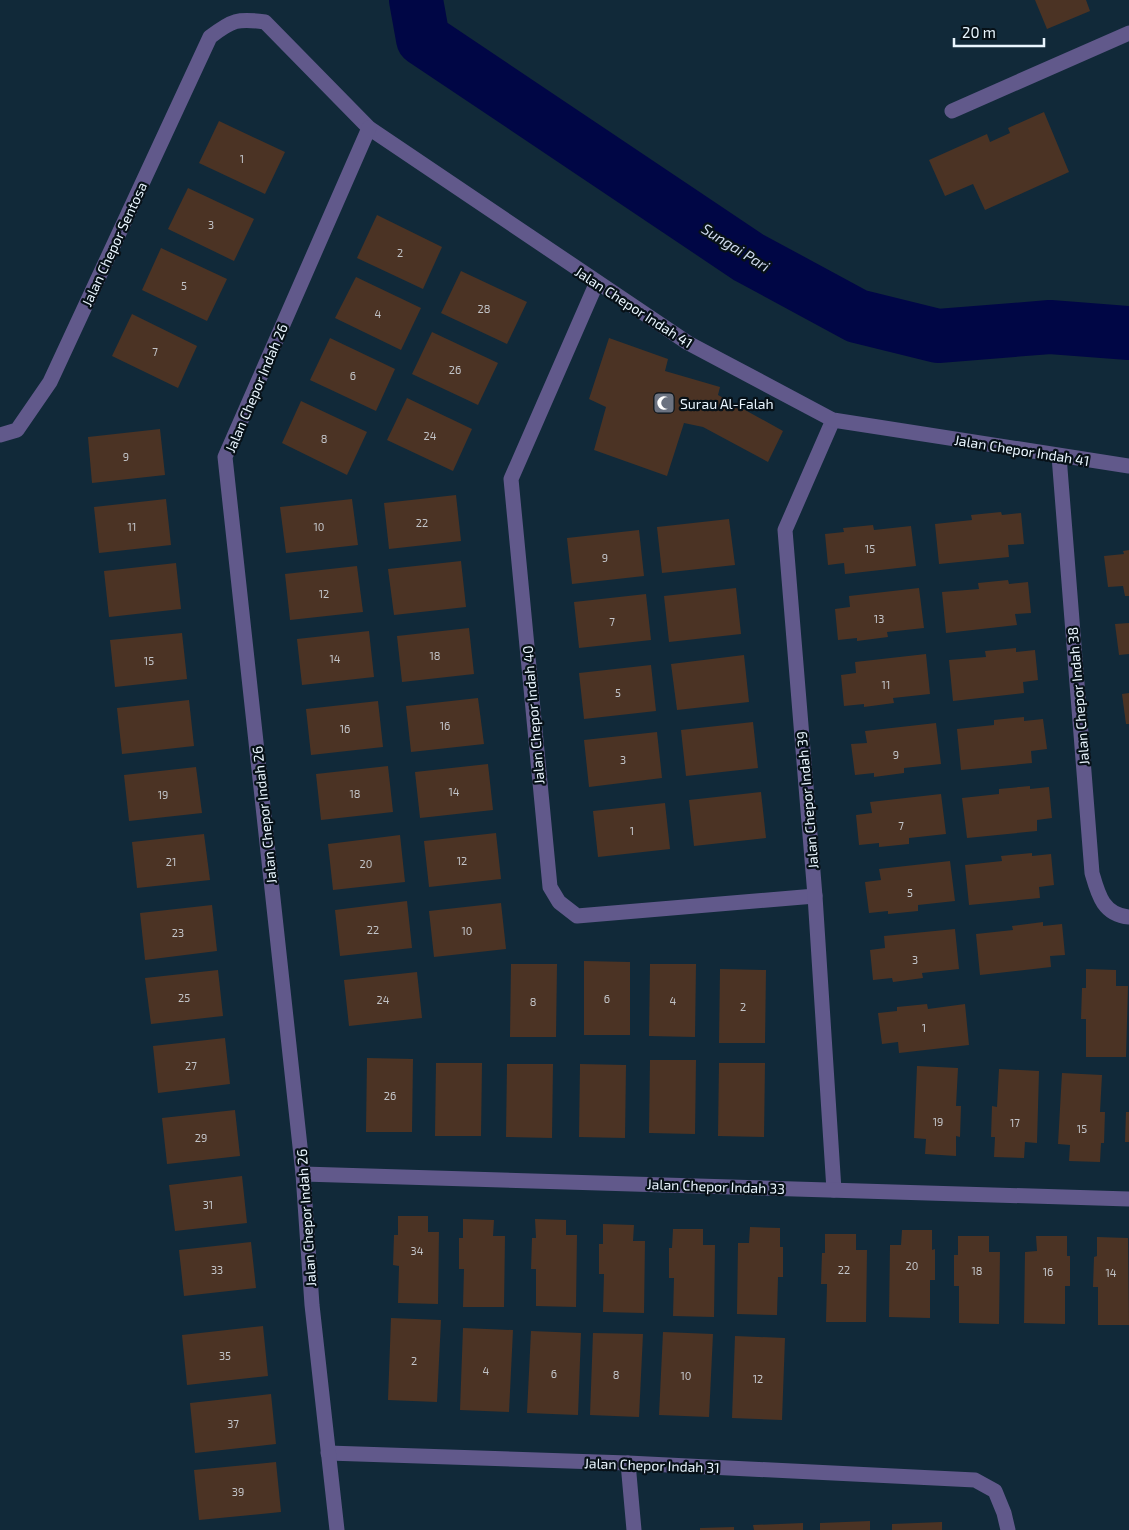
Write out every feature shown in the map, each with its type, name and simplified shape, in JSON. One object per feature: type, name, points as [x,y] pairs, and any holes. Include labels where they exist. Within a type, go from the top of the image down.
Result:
[{"type":"street","name":"Jalan Chepor Indah 41","points":[[210,37],[228,24],[242,18],[265,22],[369,128],[688,343],[833,420],[1129,466]]},
{"type":"street","points":[[952,111],[1129,33]]},
{"type":"street","name":"Jalan Chepor Sentosa","points":[[0,435],[17,430],[50,382],[210,37]]},
{"type":"street","name":"Jalan Chepor Indah 26","points":[[337,1530],[312,1305],[304,1174],[225,457],[369,128]]},
{"type":"street","name":"Jalan Chepor Indah 40","points":[[597,282],[511,479],[550,887],[559,902],[577,916],[815,896]]},
{"type":"street","name":"Jalan Chepor Indah 39","points":[[833,420],[785,530],[815,896],[834,1190]]},
{"type":"street","name":"Jalan Chepor Indah 38","points":[[1059,456],[1092,872],[1099,897],[1108,910],[1129,917]]},
{"type":"street","name":"Jalan Chepor Indah 33","points":[[304,1174],[1129,1199]]},
{"type":"street","name":"Jalan Chepor Indah 31","points":[[328,1453],[628,1463],[975,1480],[995,1491],[1004,1513],[1008,1530]]},
{"type":"street","points":[[628,1463],[634,1530]]},
{"type":"building","points":[[1035,0],[1086,0],[1090,11],[1047,29]]},
{"type":"building","points":[[1044,112],[1069,172],[985,210],[973,184],[945,196],[929,160],[987,134],[990,142],[1010,133],[1008,128]]},
{"type":"building","points":[[219,121],[285,152],[265,194],[199,163]]},
{"type":"building","points":[[188,188],[254,219],[234,261],[168,229]]},
{"type":"building","points":[[377,215],[442,247],[423,289],[357,258]]},
{"type":"building","points":[[161,248],[227,279],[207,321],[142,290]]},
{"type":"building","points":[[461,271],[527,302],[507,344],[441,313]]},
{"type":"building","points":[[356,277],[421,308],[401,350],[335,318]]},
{"type":"building","points":[[132,314],[197,346],[178,388],[112,356]]},
{"type":"building","points":[[432,332],[498,363],[478,405],[412,374]]},
{"type":"building","points":[[330,338],[395,369],[376,411],[310,380]]},
{"type":"building","name":"Surau Al-Falah","points":[[609,338],[668,359],[665,371],[720,387],[718,395],[783,431],[768,462],[703,427],[684,423],[667,476],[594,450],[606,407],[589,399]]},
{"type":"building","points":[[407,398],[472,429],[453,471],[387,440]]},
{"type":"building","points":[[301,401],[367,432],[347,475],[282,443]]},
{"type":"building","points":[[160,429],[165,475],[92,483],[88,437]]},
{"type":"building","points":[[456,495],[461,541],[389,549],[384,503]]},
{"type":"building","points":[[166,499],[171,545],[99,553],[94,507]]},
{"type":"building","points":[[352,499],[358,545],[286,553],[280,507]]},
{"type":"building","points":[[1001,512],[1002,515],[1021,513],[1024,544],[1008,545],[1009,557],[939,564],[935,524],[972,520],[971,515]]},
{"type":"building","points":[[729,519],[735,565],[662,573],[657,527]]},
{"type":"building","points":[[873,525],[874,530],[911,526],[916,566],[845,574],[844,563],[828,565],[825,534],[844,532],[843,528]]},
{"type":"building","points":[[639,530],[644,576],[572,584],[567,538]]},
{"type":"building","points":[[1129,550],[1129,596],[1125,596],[1123,586],[1108,587],[1104,556],[1124,554],[1123,551]]},
{"type":"building","points":[[461,561],[466,607],[394,615],[388,569]]},
{"type":"building","points":[[176,563],[181,609],[109,617],[104,571]]},
{"type":"building","points":[[357,566],[363,612],[290,620],[285,574]]},
{"type":"building","points":[[1008,580],[1009,584],[1028,582],[1031,613],[1015,614],[1017,625],[946,633],[942,592],[979,589],[978,583]]},
{"type":"building","points":[[736,588],[741,634],[669,642],[664,596]]},
{"type":"building","points":[[919,588],[924,628],[887,632],[888,637],[857,641],[857,638],[838,640],[835,609],[850,607],[849,596]]},
{"type":"building","points":[[646,594],[651,640],[579,648],[574,602]]},
{"type":"building","points":[[1129,623],[1129,654],[1119,655],[1115,624]]},
{"type":"building","points":[[469,628],[474,674],[402,682],[397,636]]},
{"type":"building","points":[[369,631],[374,677],[302,685],[297,639]]},
{"type":"building","points":[[182,633],[187,679],[115,687],[110,640]]},
{"type":"building","points":[[1016,648],[1016,652],[1035,650],[1038,680],[1023,682],[1024,693],[953,701],[949,660],[986,657],[985,651]]},
{"type":"building","points":[[926,654],[930,694],[893,698],[894,703],[864,707],[864,704],[844,706],[841,675],[856,673],[855,662]]},
{"type":"building","points":[[744,655],[749,702],[677,710],[671,664]]},
{"type":"building","points":[[651,665],[656,711],[584,719],[579,673]]},
{"type":"building","points":[[1129,693],[1129,724],[1126,724],[1122,694]]},
{"type":"building","points":[[478,698],[484,744],[411,752],[406,706]]},
{"type":"building","points":[[189,700],[194,746],[122,754],[117,708]]},
{"type":"building","points":[[378,701],[383,747],[311,755],[306,709]]},
{"type":"building","points":[[1024,717],[1024,721],[1043,719],[1047,749],[1031,751],[1032,763],[961,770],[957,729],[994,725],[994,720]]},
{"type":"building","points":[[753,722],[758,768],[686,776],[681,730]]},
{"type":"building","points":[[936,723],[941,764],[904,768],[904,773],[874,777],[874,773],[855,775],[851,744],[867,743],[865,731]]},
{"type":"building","points":[[657,732],[662,778],[589,787],[584,740]]},
{"type":"building","points":[[488,764],[493,810],[420,818],[415,772]]},
{"type":"building","points":[[388,766],[393,812],[321,820],[316,774]]},
{"type":"building","points":[[196,767],[202,813],[129,821],[124,775]]},
{"type":"building","points":[[1030,786],[1030,789],[1049,787],[1052,818],[1037,820],[1037,831],[967,838],[962,798],[999,794],[999,789]]},
{"type":"building","points":[[761,792],[766,838],[694,846],[689,800]]},
{"type":"building","points":[[941,794],[946,834],[909,838],[909,844],[879,847],[879,843],[859,845],[856,815],[872,813],[870,802]]},
{"type":"building","points":[[665,803],[670,849],[598,857],[593,811]]},
{"type":"building","points":[[496,833],[501,879],[429,887],[424,841]]},
{"type":"building","points":[[204,834],[210,880],[137,888],[132,842]]},
{"type":"building","points":[[400,835],[405,882],[333,890],[328,844]]},
{"type":"building","points":[[1032,853],[1032,856],[1051,854],[1054,885],[1039,887],[1040,898],[969,905],[965,865],[1002,861],[1001,856]]},
{"type":"building","points":[[950,861],[955,901],[918,905],[918,911],[888,914],[888,911],[869,913],[865,882],[881,880],[879,869]]},
{"type":"building","points":[[407,901],[412,948],[340,956],[335,910]]},
{"type":"building","points":[[501,903],[506,949],[434,957],[429,911]]},
{"type":"building","points":[[212,905],[217,951],[145,960],[140,913]]},
{"type":"building","points":[[1043,922],[1043,926],[1062,924],[1065,955],[1050,956],[1051,967],[980,975],[976,934],[1013,930],[1012,926]]},
{"type":"building","points":[[955,929],[959,969],[922,973],[923,978],[893,982],[892,978],[873,980],[870,950],[885,948],[884,936]]},
{"type":"building","points":[[584,961],[630,962],[630,1035],[584,1035]]},
{"type":"building","points":[[511,964],[557,964],[556,1037],[510,1037]]},
{"type":"building","points":[[650,964],[696,964],[695,1037],[649,1036]]},
{"type":"building","points":[[720,969],[766,970],[765,1043],[719,1043]]},
{"type":"building","points":[[1086,969],[1116,970],[1116,986],[1128,986],[1126,1057],[1086,1057],[1086,1019],[1081,1019],[1082,988],[1086,988]]},
{"type":"building","points":[[218,970],[223,1016],[151,1024],[145,978]]},
{"type":"building","points":[[417,972],[422,1018],[349,1026],[344,980]]},
{"type":"building","points":[[927,1004],[928,1009],[965,1004],[969,1045],[899,1053],[898,1042],[882,1044],[878,1013],[897,1011],[897,1007]]},
{"type":"building","points":[[225,1038],[230,1084],[158,1093],[153,1046]]},
{"type":"building","points":[[367,1058],[413,1059],[412,1132],[366,1132]]},
{"type":"building","points":[[650,1060],[696,1060],[695,1134],[649,1133]]},
{"type":"building","points":[[436,1063],[482,1063],[481,1136],[435,1136]]},
{"type":"building","points":[[719,1063],[765,1063],[764,1137],[718,1136]]},
{"type":"building","points":[[507,1064],[553,1064],[552,1138],[506,1137]]},
{"type":"building","points":[[580,1064],[626,1065],[625,1138],[579,1137]]},
{"type":"building","points":[[917,1066],[958,1068],[956,1106],[961,1106],[960,1137],[956,1136],[956,1156],[925,1154],[926,1139],[914,1138]]},
{"type":"building","points":[[999,1069],[1039,1071],[1037,1143],[1025,1142],[1024,1158],[994,1157],[995,1137],[991,1137],[992,1106],[997,1107]]},
{"type":"building","points":[[1062,1073],[1102,1075],[1100,1112],[1105,1112],[1104,1143],[1101,1143],[1100,1162],[1069,1161],[1070,1145],[1058,1144]]},
{"type":"building","points":[[235,1110],[240,1156],[167,1164],[162,1118]]},
{"type":"building","points":[[1126,1112],[1129,1112],[1129,1142],[1125,1142]]},
{"type":"building","points":[[242,1176],[247,1223],[175,1231],[169,1185]]},
{"type":"building","points":[[398,1216],[428,1216],[428,1232],[439,1232],[438,1304],[398,1303],[399,1266],[393,1265],[394,1235],[398,1235]]},
{"type":"building","points":[[463,1219],[494,1220],[493,1236],[505,1236],[504,1307],[463,1307],[464,1269],[459,1269],[459,1238],[463,1238]]},
{"type":"building","points":[[535,1219],[566,1220],[566,1235],[577,1235],[576,1307],[536,1306],[536,1269],[531,1269],[532,1238],[536,1238]]},
{"type":"building","points":[[603,1224],[634,1225],[633,1241],[645,1241],[644,1313],[603,1312],[604,1274],[599,1274],[599,1244],[603,1244]]},
{"type":"building","points":[[750,1227],[780,1228],[780,1247],[783,1247],[783,1277],[778,1277],[777,1315],[737,1314],[738,1243],[749,1243]]},
{"type":"building","points":[[673,1229],[703,1229],[703,1245],[715,1245],[714,1317],[673,1316],[674,1278],[669,1278],[669,1248],[672,1248]]},
{"type":"building","points":[[902,1230],[932,1230],[932,1250],[935,1249],[935,1280],[930,1280],[930,1318],[889,1317],[890,1245],[901,1245]]},
{"type":"building","points":[[825,1234],[856,1234],[856,1250],[867,1250],[866,1322],[826,1322],[827,1284],[821,1284],[822,1253],[825,1253]]},
{"type":"building","points":[[958,1236],[989,1236],[989,1252],[1000,1252],[999,1324],[959,1323],[959,1286],[954,1286],[954,1255],[958,1255]]},
{"type":"building","points":[[1036,1236],[1067,1236],[1067,1256],[1070,1256],[1070,1286],[1065,1286],[1065,1324],[1024,1323],[1025,1252],[1037,1251]]},
{"type":"building","points":[[1097,1237],[1128,1238],[1129,1325],[1098,1325],[1098,1287],[1093,1287],[1094,1257],[1097,1256]]},
{"type":"building","points":[[251,1242],[256,1288],[184,1296],[179,1250]]},
{"type":"building","points":[[391,1318],[441,1320],[437,1402],[388,1400]]},
{"type":"building","points":[[263,1326],[268,1376],[187,1385],[182,1335]]},
{"type":"building","points":[[463,1328],[513,1330],[509,1412],[460,1410]]},
{"type":"building","points":[[531,1331],[581,1333],[578,1415],[527,1413]]},
{"type":"building","points":[[663,1332],[713,1334],[709,1417],[659,1415]]},
{"type":"building","points":[[593,1333],[643,1334],[639,1417],[590,1415]]},
{"type":"building","points":[[735,1336],[785,1338],[782,1420],[732,1418]]},
{"type":"building","points":[[271,1394],[276,1444],[195,1453],[190,1403]]},
{"type":"building","points":[[276,1462],[281,1512],[199,1520],[194,1470]]},
{"type":"building","points":[[870,1521],[870,1530],[820,1530],[820,1523]]},
{"type":"building","points":[[942,1522],[942,1530],[892,1530],[892,1524]]},
{"type":"building","points":[[803,1523],[803,1530],[754,1530],[753,1525]]},
{"type":"building","points":[[734,1527],[734,1530],[700,1530],[700,1528]]},
{"type":"waterway","name":"Sungai Pari","points":[[416,0],[423,39],[748,257],[857,316],[938,336],[1050,327],[1129,333]]},
{"type":"place","name":"Surau Al-Falah","points":[[664,403]]}]
